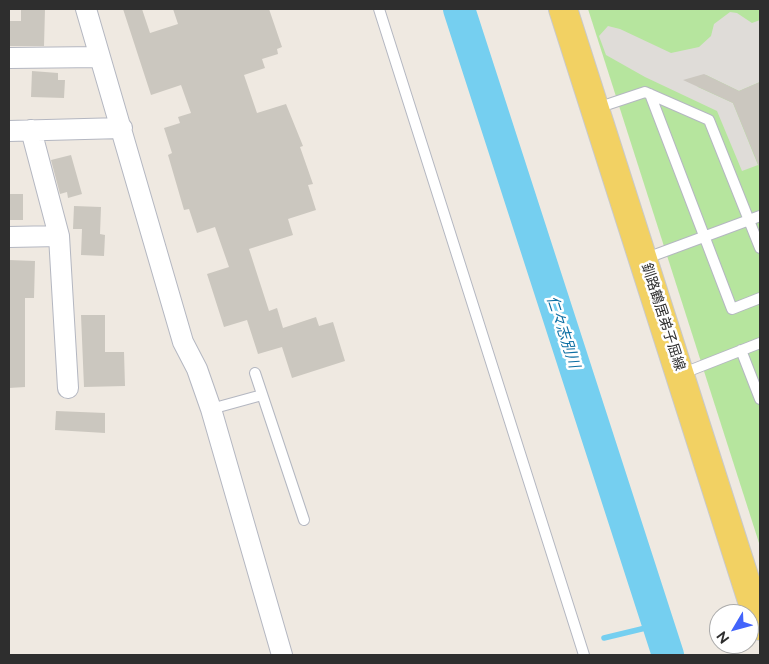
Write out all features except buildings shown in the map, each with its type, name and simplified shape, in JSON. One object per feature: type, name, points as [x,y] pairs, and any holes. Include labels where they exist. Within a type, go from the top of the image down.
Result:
[{"type":"main road","name":"釧路鶴居弟子屈線","points":[[564,9],[760,626]]},
{"type":"street","points":[[86,9],[183,342],[197,369],[212,409],[282,655]]},
{"type":"street","points":[[9,58],[100,57]]},
{"type":"street","points":[[9,131],[122,128]]},
{"type":"street","points":[[31,130],[60,236],[68,388]]},
{"type":"street","points":[[9,237],[60,236]]},
{"type":"lane","points":[[379,9],[584,655]]},
{"type":"lane","points":[[596,108],[645,92],[709,120],[760,248]]},
{"type":"lane","points":[[650,94],[732,309],[760,298]]},
{"type":"lane","points":[[644,259],[760,216]]},
{"type":"lane","points":[[681,374],[760,343]]},
{"type":"lane","points":[[741,350],[760,399]]},
{"type":"lane","points":[[255,374],[304,520]]},
{"type":"lane","points":[[212,409],[262,396]]},
{"type":"green space","points":[[588,9],[760,9],[760,546]]},
{"type":"shaded area","points":[[730,12],[737,13],[752,23],[760,20],[760,82],[739,91],[706,75],[696,83],[698,87],[733,103],[758,165],[742,171],[717,111],[645,77],[606,55],[599,36],[608,26],[620,29],[671,53],[699,47],[711,36],[714,24]]},
{"type":"waterway","name":"仁々志別川","points":[[459,9],[668,655]]},
{"type":"waterway","points":[[604,638],[658,625]]}]
